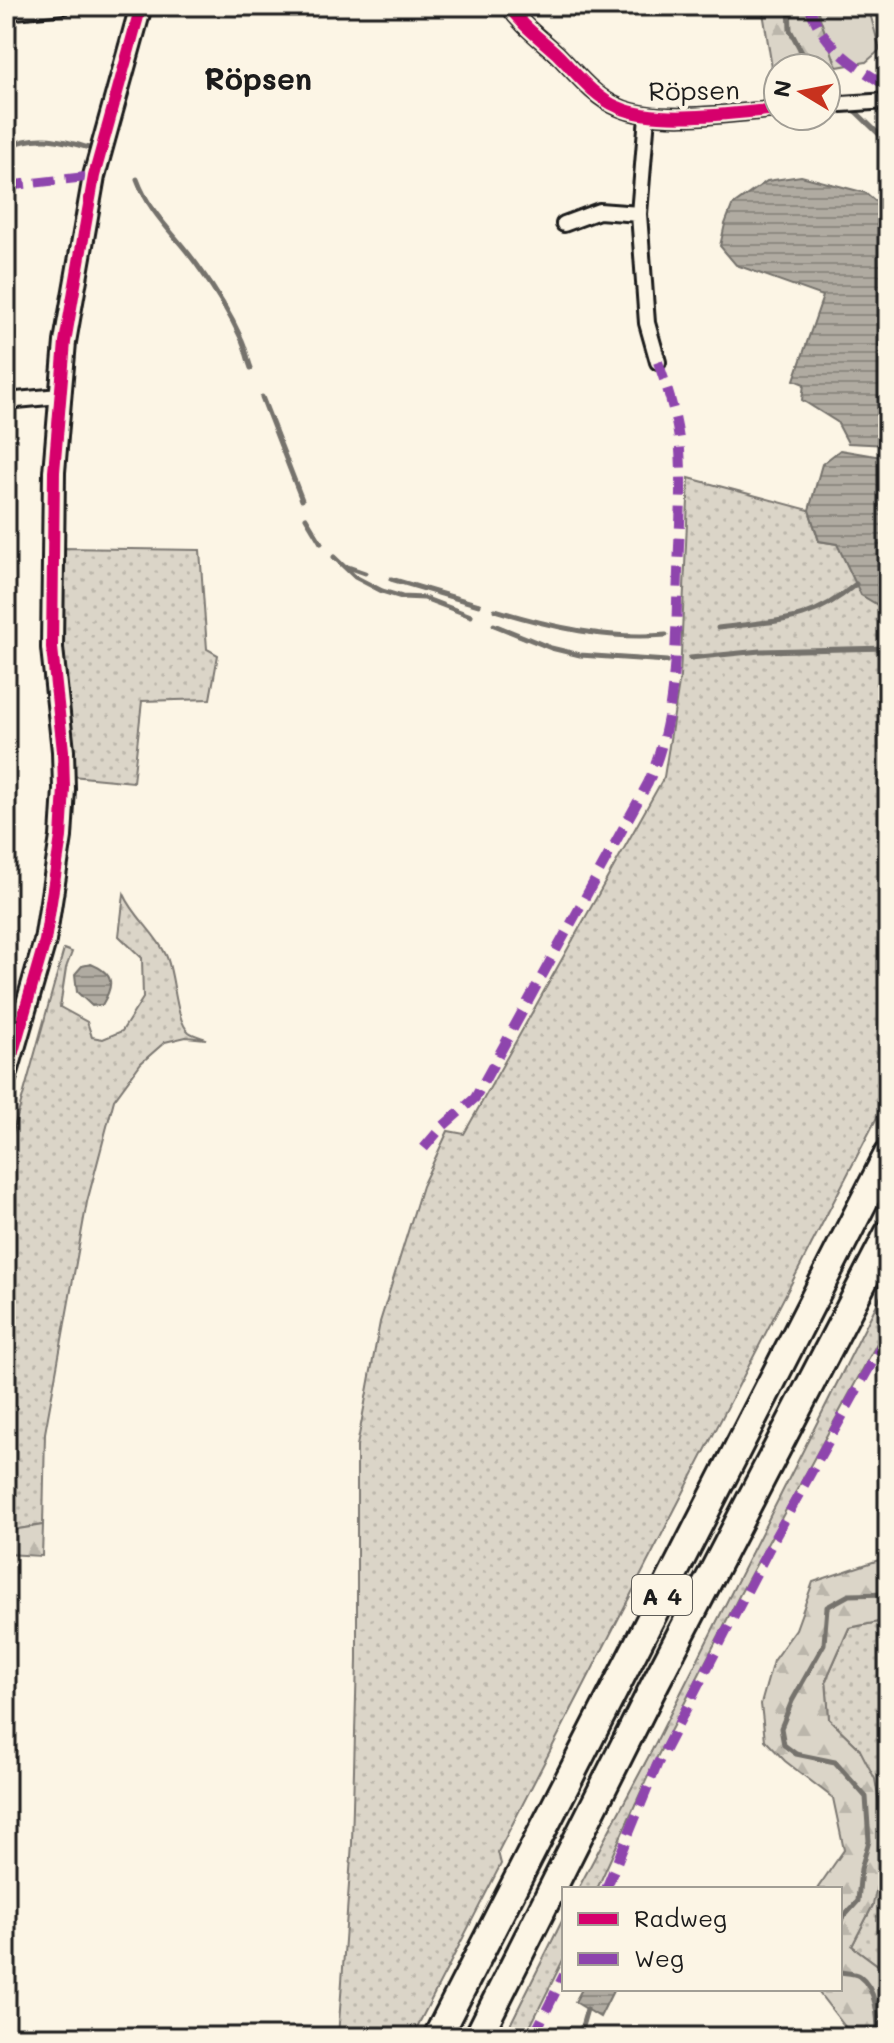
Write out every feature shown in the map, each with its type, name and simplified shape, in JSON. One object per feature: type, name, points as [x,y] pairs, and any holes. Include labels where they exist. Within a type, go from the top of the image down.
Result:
[{"type":"highway","name":"A 4","points":[[437,2037],[888,1154]]},
{"type":"highway","name":"A 4","points":[[478,2037],[656,1682],[888,1234]]},
{"type":"street","points":[[6,12],[63,6]]},
{"type":"street","points":[[6,1076],[45,941],[61,837],[63,763],[52,648],[54,472],[65,342],[94,176],[141,6]]},
{"type":"street","name":"Röpsen","points":[[509,6],[519,21],[589,87],[616,107],[647,116],[762,110]]},
{"type":"street","points":[[842,104],[888,101]]},
{"type":"street","name":"Röpsen","points":[[647,116],[639,214],[647,323],[658,362]]},
{"type":"street","points":[[564,224],[599,211],[639,214]]},
{"type":"street","points":[[6,401],[59,396]]},
{"type":"green space","points":[[762,6],[816,6],[832,52],[769,52]]},
{"type":"green space","points":[[816,6],[868,6],[880,50],[866,62],[842,66],[842,52],[832,52]]},
{"type":"green space","points":[[689,478],[809,510],[819,541],[837,544],[888,611],[888,1096],[498,1852],[501,1864],[412,2037],[338,2037],[352,1843],[357,1660],[357,1446],[380,1322],[422,1186],[448,1131],[464,1134],[664,777],[680,677]]},
{"type":"green space","points":[[61,548],[200,550],[207,649],[218,655],[210,699],[142,701],[133,782],[72,776],[61,602]]},
{"type":"green space","points":[[124,894],[166,955],[184,1026],[191,1033],[206,1039],[186,1037],[165,1042],[141,1063],[114,1100],[87,1202],[45,1433],[43,1525],[6,1531],[6,1157],[64,949],[72,952],[66,968],[60,1007],[87,1022],[92,1037],[103,1039],[122,1031],[143,998],[142,958],[119,936]]},
{"type":"green space","points":[[888,1282],[888,1323],[740,1594],[653,1765],[598,1887],[579,1887],[652,1750]]},
{"type":"green space","points":[[43,1525],[42,1556],[6,1554],[6,1531]]},
{"type":"green space","points":[[888,1557],[888,1620],[849,1628],[826,1680],[829,1719],[859,1748],[875,1779],[886,1842],[873,1905],[852,1946],[883,1969],[888,1977],[888,2037],[853,2037],[818,1991],[842,1991],[842,1887],[818,1887],[844,1850],[833,1798],[785,1761],[765,1740],[761,1704],[773,1661],[796,1629],[813,1582]]},
{"type":"green space","points":[[888,1620],[888,1977],[883,1969],[852,1946],[873,1905],[859,1748],[829,1719],[826,1680],[849,1628]]},
{"type":"green space","points":[[562,1921],[562,1962],[525,2037],[504,2037]]},
{"type":"shaded area","points":[[801,176],[866,193],[888,212],[888,445],[848,443],[837,422],[802,400],[804,384],[794,380],[823,296],[736,265],[720,246],[732,206],[767,181]]},
{"type":"shaded area","points":[[840,450],[888,458],[888,611],[861,595],[837,544],[819,541],[809,510],[822,464]]},
{"type":"shaded area","points":[[91,964],[105,972],[110,981],[109,992],[102,1005],[92,1006],[77,992],[75,974],[82,966]]},
{"type":"shaded area","points":[[581,1991],[613,1991],[600,2017],[575,2002]]},
{"type":"waterway","points":[[789,6],[790,30],[802,52]]},
{"type":"waterway","points":[[851,107],[888,143]]},
{"type":"waterway","points":[[6,147],[41,139],[97,150]]},
{"type":"waterway","points":[[137,179],[157,215],[212,286],[243,342],[251,368]]},
{"type":"waterway","points":[[262,397],[302,500]]},
{"type":"waterway","points":[[306,518],[321,543]]},
{"type":"waterway","points":[[334,557],[355,577],[382,591],[402,597],[424,598],[471,616]]},
{"type":"waterway","points":[[348,567],[365,573]]},
{"type":"waterway","points":[[391,579],[479,605]]},
{"type":"waterway","points":[[718,628],[807,614],[856,584]]},
{"type":"waterway","points":[[495,610],[579,631],[622,636],[666,635]]},
{"type":"waterway","points":[[494,625],[551,648],[580,655],[667,661]]},
{"type":"waterway","points":[[690,658],[760,651],[888,648]]},
{"type":"waterway","points":[[842,1919],[858,1901],[861,1869],[869,1841],[866,1797],[835,1762],[796,1754],[784,1745],[781,1728],[792,1701],[824,1644],[827,1607],[849,1595],[888,1594]]},
{"type":"waterway","points":[[842,1972],[857,1975],[870,1988],[877,2013],[878,2037]]},
{"type":"waterway","points":[[579,2037],[587,2009]]},
{"type":"marked path","points":[[809,6],[831,44],[852,63],[888,87]]},
{"type":"marked path","points":[[6,186],[94,176]]},
{"type":"marked path","points":[[424,1148],[475,1098],[648,783],[658,758],[673,680],[681,481],[677,428],[658,362]]},
{"type":"marked path","points":[[607,1887],[657,1765],[773,1541],[888,1334]]},
{"type":"marked path","points":[[533,2037],[562,1979]]},
{"type":"cycle path","points":[[6,1076],[45,941],[61,837],[63,751],[52,648],[54,472],[65,342],[94,176],[141,6]]},
{"type":"cycle path","points":[[509,6],[525,26],[585,84],[618,107],[674,117],[762,111]]},
{"type":"district","name":"Röpsen","points":[[258,78]]}]
